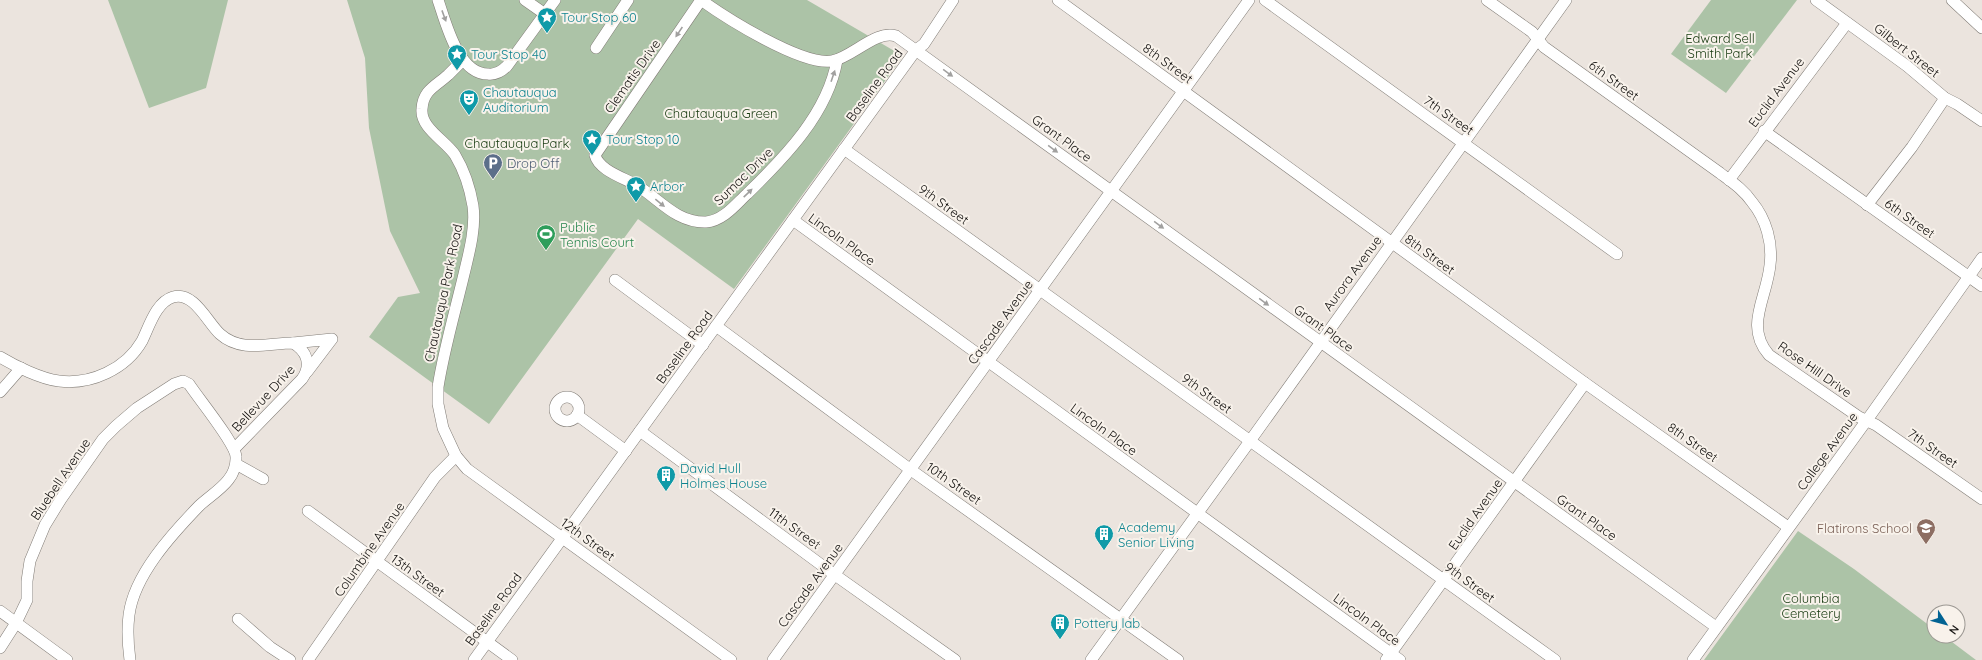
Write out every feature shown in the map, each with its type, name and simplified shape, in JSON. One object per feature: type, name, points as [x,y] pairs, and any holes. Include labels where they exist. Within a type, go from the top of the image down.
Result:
[{"type":"street","points":[[438,0],[450,33],[463,60],[469,68],[478,73],[491,74],[500,71],[510,63],[555,0]]},
{"type":"street","points":[[525,0],[545,14]]},
{"type":"street","points":[[596,48],[628,0]]},
{"type":"street","points":[[701,0],[736,22],[796,55],[821,62],[837,60]]},
{"type":"street","name":"Clematis Drive","points":[[604,168],[596,158],[598,149],[701,0]]},
{"type":"street","name":"Baseline Road","points":[[474,660],[916,50],[917,42],[953,0]]},
{"type":"street","name":"8th Street","points":[[1058,0],[1585,383],[1788,527]]},
{"type":"street","name":"Cascade Avenue","points":[[773,660],[1249,0]]},
{"type":"street","name":"7th Street","points":[[1265,0],[1464,142],[1617,254]]},
{"type":"street","name":"6th Street","points":[[1487,0],[1532,32],[1545,48],[1729,180]]},
{"type":"street","name":"Aurora Avenue","points":[[1091,660],[1566,0]]},
{"type":"street","name":"Gilbert Street","points":[[1816,0],[1907,66],[1945,98],[1957,104],[1982,121]]},
{"type":"street","points":[[1952,0],[1982,28]]},
{"type":"street","name":"Euclid Avenue","points":[[1729,180],[1764,131],[1847,22]]},
{"type":"street","name":"Grant Place","points":[[837,60],[873,40],[887,35],[896,36],[1112,191],[1319,343],[1716,627]]},
{"type":"street","name":"Chautauqua Park Road","points":[[443,428],[437,399],[438,386],[467,261],[473,231],[474,212],[469,188],[459,162],[452,151],[428,126],[422,116],[422,109],[426,96],[432,86],[448,76],[463,60]]},
{"type":"street","name":"Sumac Drive","points":[[604,168],[636,185],[667,209],[682,218],[704,222],[717,219],[733,207],[766,176],[797,141],[829,87],[837,60]]},
{"type":"street","points":[[1867,205],[1912,148],[1945,98]]},
{"type":"street","name":"6th Street","points":[[1764,131],[1982,286]]},
{"type":"street","name":"9th Street","points":[[844,149],[1555,660]]},
{"type":"street","name":"Rose Hill Drive","points":[[1729,180],[1743,191],[1753,202],[1761,215],[1768,232],[1771,250],[1770,264],[1756,330],[1763,348],[1769,355],[1859,417],[1867,420]]},
{"type":"street","name":"Lincoln Place","points":[[793,220],[1197,514],[1389,657],[1400,660]]},
{"type":"street","name":"College Avenue","points":[[1693,660],[1982,258]]},
{"type":"street","points":[[614,280],[703,345]]},
{"type":"street","name":"Bellevue Drive","points":[[0,357],[21,368],[58,381],[79,381],[109,372],[126,361],[135,350],[162,304],[175,297],[192,301],[220,334],[238,344],[253,346],[293,343],[300,346],[307,358],[308,366],[306,374],[234,449]]},
{"type":"street","name":"10th Street","points":[[716,326],[911,470],[1178,660]]},
{"type":"street","points":[[293,343],[332,339],[306,374]]},
{"type":"street","points":[[0,392],[21,368]]},
{"type":"street","name":"Bluebell Avenue","points":[[0,648],[16,623],[27,600],[27,581],[34,550],[45,525],[61,498],[103,439],[137,408],[174,384],[183,381],[188,384],[234,449]]},
{"type":"street","name":"Euclid Avenue","points":[[1389,657],[1585,383]]},
{"type":"street","points":[[577,415],[626,451]]},
{"type":"street","name":"7th Street","points":[[1867,420],[1982,498]]},
{"type":"street","name":"12th Street","points":[[443,428],[456,456],[473,474],[563,537],[731,660]]},
{"type":"street","name":"11th Street","points":[[640,431],[835,575],[955,660]]},
{"type":"street","points":[[130,660],[127,637],[129,614],[140,580],[176,531],[200,506],[229,481],[234,473],[236,464],[234,449]]},
{"type":"street","name":"Columbine Avenue","points":[[308,660],[377,563],[435,477],[456,456]]},
{"type":"street","points":[[236,464],[263,478]]},
{"type":"street","name":"13th Street","points":[[308,511],[377,563],[512,660]]},
{"type":"street","points":[[0,611],[67,660]]},
{"type":"street","points":[[238,619],[270,647],[290,660]]},
{"type":"green space","points":[[108,0],[228,0],[206,88],[149,108]]},
{"type":"green space","name":"Chautauqua Park","points":[[347,0],[807,0],[903,56],[734,289],[638,219],[489,424],[369,337],[398,297],[420,293],[390,231],[369,128],[365,58]]},
{"type":"green space","name":"Edward Sell Smith Park","points":[[1711,0],[1797,0],[1726,93],[1671,54]]},
{"type":"green space","name":"Columbia Cemetery","points":[[1798,531],[1854,569],[1926,623],[1926,644],[1955,644],[1976,660],[1704,660]]},
{"type":"place","name":"Tour Stop 60","points":[[547,34]]},
{"type":"place","name":"Tour Stop 40","points":[[457,71]]},
{"type":"place","name":"Chautauqua Auditorium","points":[[469,116]]},
{"type":"place","name":"Tour Stop 10","points":[[592,156]]},
{"type":"place","name":"Drop Off","points":[[493,180]]},
{"type":"place","name":"Arbor","points":[[636,203]]},
{"type":"place","name":"Public Tennis Court","points":[[546,251]]},
{"type":"place","name":"David Hull Holmes House","points":[[666,492]]},
{"type":"place","name":"Flatirons School","points":[[1926,545]]},
{"type":"place","name":"Academy Senior Living","points":[[1104,551]]},
{"type":"place","name":"Pottery lab","points":[[1060,640]]},
{"type":"park label","name":"Chautauqua Green","points":[[721,113]]}]
